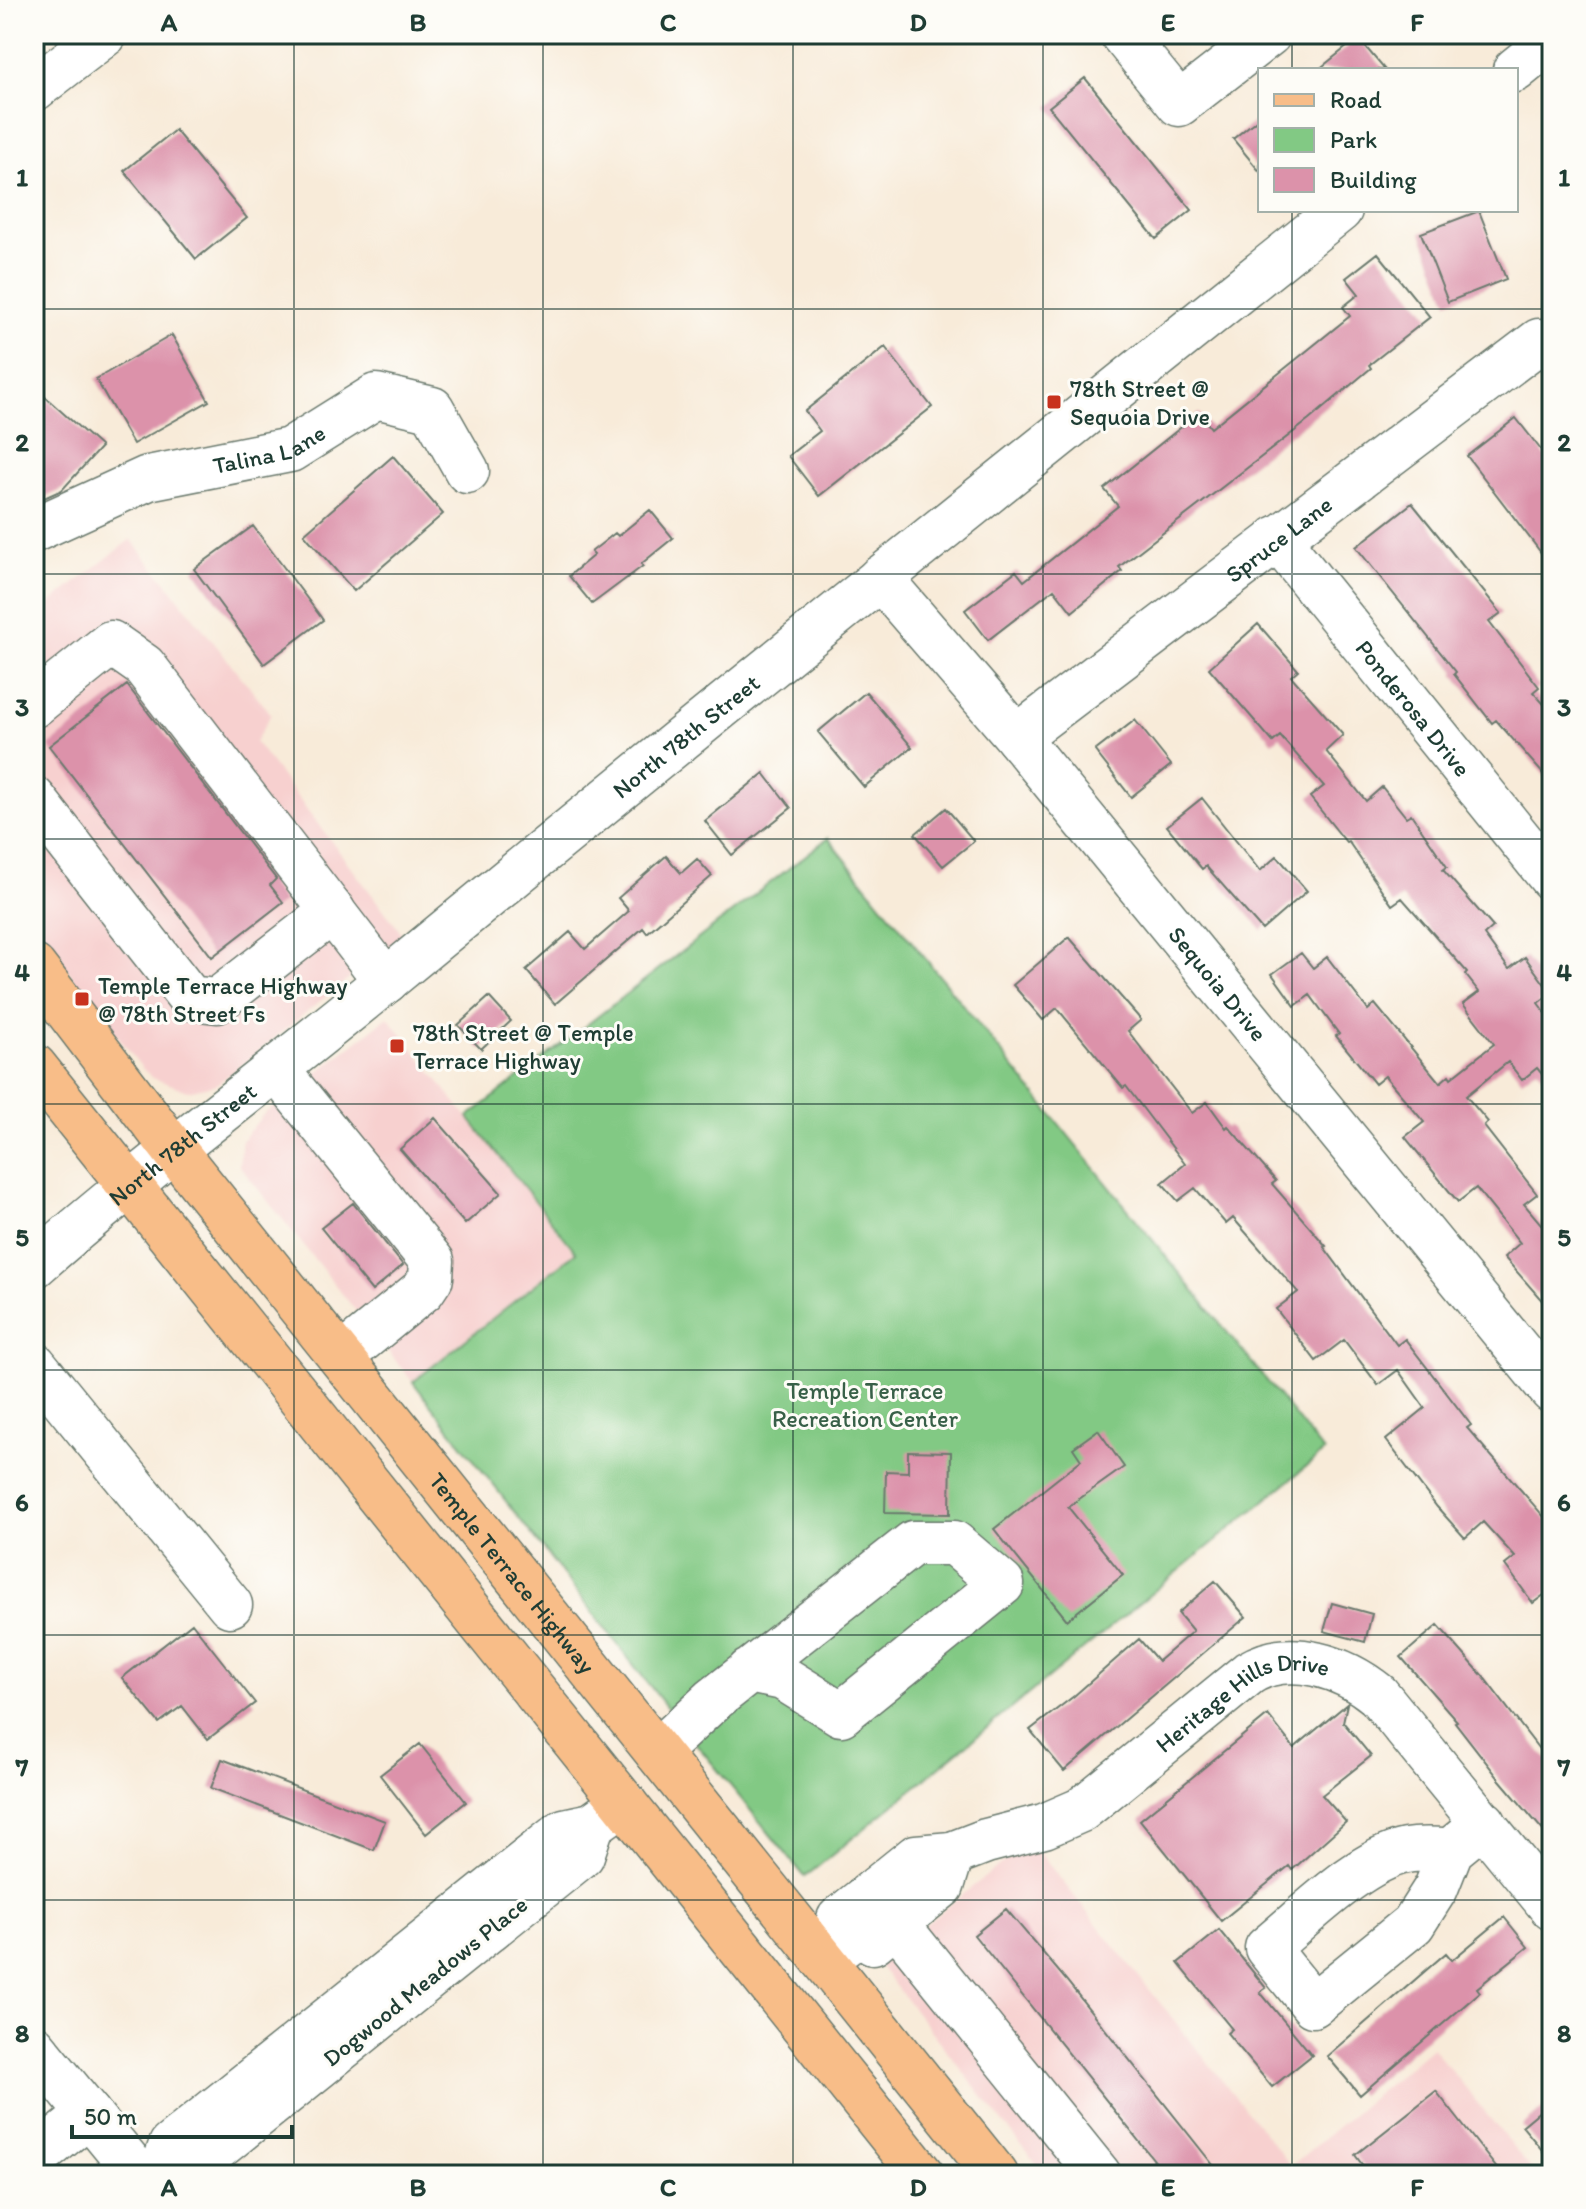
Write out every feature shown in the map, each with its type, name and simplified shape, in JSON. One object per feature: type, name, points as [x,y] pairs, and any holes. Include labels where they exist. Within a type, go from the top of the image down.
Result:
[{"type":"main road","name":"Temple Terrace Highway","points":[[34,967],[174,1150],[657,1752],[835,1954],[996,2175]]},
{"type":"main road","points":[[34,1066],[608,1814],[922,2175]]},
{"type":"main road","points":[[608,1814],[672,1814],[798,1964],[835,1954]]},
{"type":"street","points":[[34,89],[105,34]]},
{"type":"street","points":[[1122,34],[1179,104],[1269,34]]},
{"type":"street","points":[[1517,68],[1552,40]]},
{"type":"street","name":"North 78th Street","points":[[34,1266],[880,578],[1338,212]]},
{"type":"street","name":"Spruce Lane","points":[[1017,737],[1277,538],[1545,345]]},
{"type":"street","name":"Talina Lane","points":[[34,530],[148,478],[290,450],[376,396],[432,409],[467,471]]},
{"type":"street","name":"Ponderosa Drive","points":[[1277,538],[1552,879]]},
{"type":"street","name":"Sequoia Drive","points":[[880,578],[1017,737],[1552,1391]]},
{"type":"street","points":[[34,705],[111,643],[144,666],[386,981]]},
{"type":"street","points":[[34,799],[190,998],[217,1001],[333,911]]},
{"type":"street","points":[[277,1070],[432,1261],[431,1278],[423,1290],[341,1357]]},
{"type":"street","points":[[34,1364],[230,1605]]},
{"type":"street","points":[[657,1752],[749,1671],[913,1543],[954,1543],[1002,1584],[841,1714],[783,1678],[749,1671]]},
{"type":"street","name":"Heritage Hills Drive","points":[[835,1954],[839,1919],[916,1857],[952,1854],[986,1841],[1044,1826],[1081,1810],[1249,1673],[1264,1664],[1282,1661],[1326,1667],[1365,1684],[1378,1695],[1552,1908]]},
{"type":"street","name":"Dogwood Meadows Place","points":[[153,2174],[171,2145],[331,2037],[564,1831],[608,1814]]},
{"type":"street","points":[[1451,1850],[1484,1823]]},
{"type":"street","points":[[835,1954],[863,1950],[942,1886],[952,1854]]},
{"type":"street","points":[[896,1923],[1099,2175]]},
{"type":"street","points":[[34,2047],[89,2114],[153,2174]]},
{"type":"street","points":[[34,2159],[89,2114]]},
{"type":"shaded area","points":[[131,539],[271,714],[255,742],[403,935],[217,1084],[188,1091],[153,1078],[142,1068],[34,926],[34,616]]},
{"type":"shaded area","points":[[388,1017],[574,1252],[412,1381],[239,1165],[242,1140],[263,1115]]},
{"type":"shaded area","points":[[1030,1841],[1291,2166],[1432,2047],[1536,2175],[1045,2175],[877,1963]]},
{"type":"green space","name":"Temple Terrace Recreation Center","points":[[828,838],[1324,1452],[805,1877],[671,1713],[413,1382],[576,1252],[468,1117]]},
{"type":"building","points":[[1358,38],[1383,68],[1320,68]]},
{"type":"building","points":[[1085,78],[1192,210],[1156,239],[1049,107]]},
{"type":"building","points":[[1258,119],[1258,170],[1233,139]]},
{"type":"building","points":[[175,130],[247,218],[196,259],[124,171]]},
{"type":"building","points":[[1479,212],[1506,279],[1448,302],[1421,233]]},
{"type":"building","points":[[1378,253],[1430,317],[1369,365],[1371,368],[1309,420],[1119,567],[1122,571],[1072,612],[1054,589],[988,640],[965,610],[1016,571],[1024,581],[1118,506],[1104,489],[1199,413],[1211,428],[1350,316],[1343,307],[1359,294],[1346,278]]},
{"type":"building","points":[[172,335],[209,401],[133,444],[96,379]]},
{"type":"building","points":[[885,347],[932,407],[819,496],[788,456],[820,431],[805,411]]},
{"type":"building","points":[[34,387],[101,447],[62,490],[44,498],[34,489]]},
{"type":"building","points":[[1516,418],[1552,464],[1552,567],[1467,456]]},
{"type":"building","points":[[393,456],[443,514],[354,591],[304,534]]},
{"type":"building","points":[[1412,503],[1501,613],[1489,622],[1539,687],[1533,692],[1552,713],[1552,784],[1496,720],[1492,723],[1454,674],[1456,672],[1356,547]]},
{"type":"building","points":[[650,510],[673,538],[641,564],[643,566],[592,604],[569,576],[594,555],[591,552],[615,533],[618,536]]},
{"type":"building","points":[[253,526],[323,620],[264,664],[194,569]]},
{"type":"building","points":[[1258,624],[1298,670],[1291,676],[1343,735],[1326,751],[1366,801],[1382,787],[1406,817],[1411,814],[1447,867],[1443,870],[1493,927],[1484,935],[1509,969],[1525,957],[1551,993],[1538,1003],[1552,1022],[1552,1086],[1537,1068],[1522,1080],[1508,1062],[1466,1096],[1488,1122],[1484,1126],[1537,1194],[1524,1204],[1552,1237],[1552,1312],[1504,1257],[1520,1243],[1476,1188],[1458,1202],[1405,1137],[1424,1122],[1385,1076],[1375,1084],[1336,1036],[1339,1034],[1310,995],[1295,1006],[1272,974],[1301,953],[1313,968],[1327,957],[1368,1010],[1375,1004],[1440,1083],[1494,1044],[1463,1004],[1479,992],[1465,974],[1467,972],[1402,898],[1392,905],[1348,841],[1310,797],[1324,786],[1280,736],[1273,742],[1209,668]]},
{"type":"building","points":[[127,685],[276,879],[270,885],[283,902],[212,957],[49,746]]},
{"type":"building","points":[[866,692],[912,747],[864,787],[818,732]]},
{"type":"building","points":[[1135,720],[1171,765],[1131,797],[1095,751]]},
{"type":"building","points":[[764,773],[791,808],[732,855],[705,821]]},
{"type":"building","points":[[1202,798],[1260,871],[1277,856],[1307,891],[1262,930],[1206,866],[1202,869],[1167,826]]},
{"type":"building","points":[[946,808],[974,841],[943,866],[915,834]]},
{"type":"building","points":[[666,856],[681,873],[697,859],[712,876],[647,933],[643,928],[555,1004],[526,970],[570,932],[585,949],[629,911],[618,898]]},
{"type":"building","points":[[1069,937],[1141,1020],[1128,1031],[1192,1113],[1207,1102],[1226,1128],[1228,1126],[1276,1181],[1272,1184],[1326,1246],[1397,1345],[1405,1339],[1471,1425],[1467,1428],[1552,1526],[1552,1589],[1533,1603],[1505,1565],[1515,1557],[1483,1522],[1465,1538],[1386,1440],[1425,1408],[1398,1370],[1378,1385],[1344,1340],[1316,1361],[1276,1309],[1298,1292],[1233,1218],[1226,1224],[1195,1188],[1178,1201],[1162,1183],[1185,1164],[1126,1086],[1123,1088],[1057,1008],[1043,1020],[1013,985]]},
{"type":"building","points":[[489,997],[511,1021],[481,1049],[458,1025]]},
{"type":"building","points":[[435,1118],[501,1193],[465,1224],[400,1149]]},
{"type":"building","points":[[353,1203],[403,1265],[372,1291],[321,1228]]},
{"type":"building","points":[[1098,1430],[1124,1467],[1068,1507],[1123,1575],[1067,1620],[994,1529],[1081,1460],[1073,1448]]},
{"type":"building","points":[[908,1451],[951,1452],[950,1514],[885,1513],[886,1471],[908,1472]]},
{"type":"building","points":[[1215,1581],[1246,1617],[1064,1771],[1030,1730],[1139,1639],[1158,1661],[1193,1631],[1178,1613]]},
{"type":"building","points":[[1332,1603],[1372,1614],[1365,1642],[1324,1631]]},
{"type":"building","points":[[192,1623],[255,1703],[208,1739],[182,1706],[159,1723],[122,1678]]},
{"type":"building","points":[[1438,1625],[1482,1675],[1552,1766],[1552,1841],[1500,1780],[1457,1721],[1401,1657]]},
{"type":"building","points":[[1347,1704],[1343,1722],[1371,1756],[1322,1795],[1346,1822],[1292,1870],[1289,1866],[1221,1921],[1140,1820],[1268,1715],[1294,1748]]},
{"type":"building","points":[[420,1744],[466,1802],[426,1834],[380,1775]]},
{"type":"building","points":[[222,1759],[385,1821],[374,1850],[211,1788]]},
{"type":"building","points":[[1006,1909],[1221,2175],[1166,2175],[974,1935]]},
{"type":"building","points":[[1504,1917],[1528,1947],[1477,1988],[1480,1992],[1360,2095],[1327,2056],[1446,1953],[1452,1960]]},
{"type":"building","points":[[1219,1930],[1266,1988],[1260,1992],[1312,2055],[1272,2087],[1227,2033],[1232,2029],[1178,1963]]},
{"type":"building","points":[[1436,2091],[1502,2175],[1370,2175],[1355,2155]]},
{"type":"building","points":[[1552,2101],[1552,2162],[1522,2126]]},
{"type":"place","name":"78th Street @ Sequoia Drive","points":[[1054,402]]},
{"type":"place","name":"Temple Terrace Highway @ 78th Street Fs","points":[[82,999]]},
{"type":"place","name":"78th Street @ Temple Terrace Highway","points":[[397,1046]]}]
